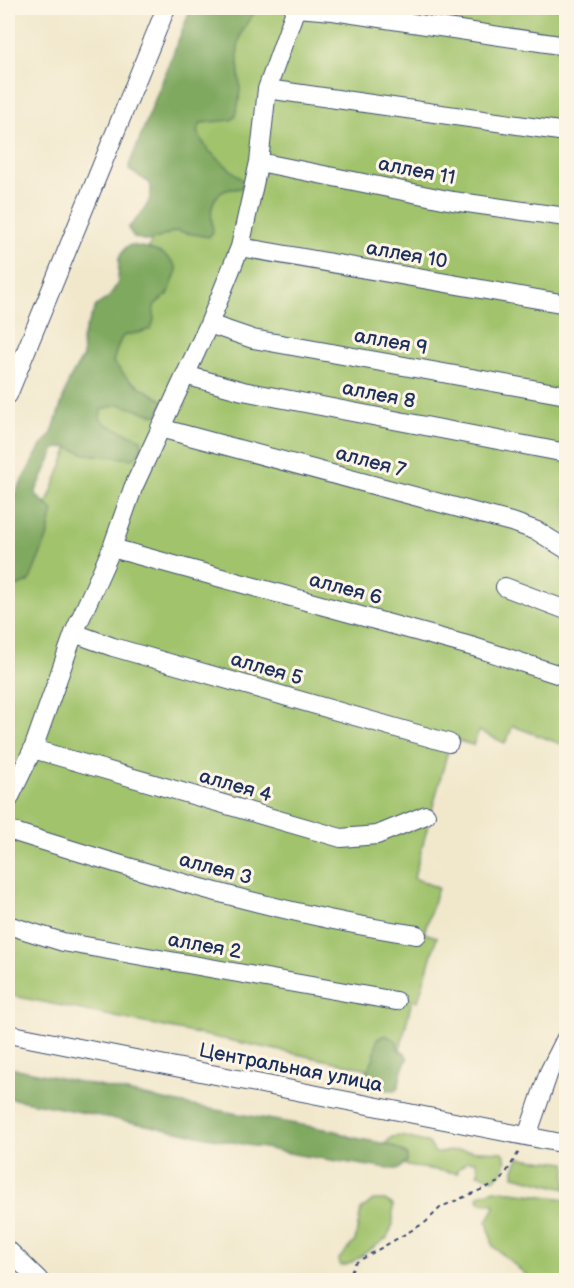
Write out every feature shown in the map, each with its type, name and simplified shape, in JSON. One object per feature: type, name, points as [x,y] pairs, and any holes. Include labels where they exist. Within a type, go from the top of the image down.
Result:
[{"type":"street","points":[[8,395],[166,8]]},
{"type":"street","points":[[8,801],[33,749],[74,633],[112,548],[133,488],[209,324],[240,248],[259,162],[267,89],[296,8],[333,11],[567,46]]},
{"type":"street","points":[[267,89],[567,132]]},
{"type":"street","name":"аллея 11","points":[[259,162],[453,201],[567,217]]},
{"type":"street","name":"аллея 10","points":[[240,248],[567,304]]},
{"type":"street","name":"аллея 9","points":[[209,324],[253,339],[567,395]]},
{"type":"street","name":"аллея 8","points":[[185,375],[243,391],[567,453]]},
{"type":"street","name":"аллея 7","points":[[160,428],[515,523],[537,531],[567,549]]},
{"type":"street","name":"аллея 6","points":[[112,548],[474,647],[567,677]]},
{"type":"street","points":[[505,587],[567,610]]},
{"type":"street","name":"аллея 5","points":[[74,633],[113,647],[449,742]]},
{"type":"street","name":"аллея 4","points":[[33,749],[341,838],[377,835],[426,815]]},
{"type":"street","name":"аллея 3","points":[[8,830],[136,870],[286,909],[417,935]]},
{"type":"street","name":"аллея 2","points":[[8,926],[63,942],[396,1001]]},
{"type":"street","name":"Центральная улица","points":[[8,1034],[567,1143]]},
{"type":"street","points":[[527,1136],[549,1072],[567,1038]]},
{"type":"street","points":[[8,1250],[39,1281]]},
{"type":"path","points":[[347,1281],[355,1263],[426,1222],[441,1207],[501,1181],[527,1136]]},
{"type":"green space","points":[[191,8],[258,8],[240,37],[238,62],[240,86],[235,117],[231,120],[201,123],[197,132],[208,150],[244,181],[243,187],[224,191],[215,198],[212,209],[213,231],[209,237],[175,231],[147,241],[134,237],[128,228],[142,213],[148,202],[150,183],[129,170],[129,166]]},
{"type":"green space","points":[[244,8],[566,8],[566,746],[513,726],[505,743],[479,731],[473,745],[451,739],[414,878],[438,888],[424,933],[437,937],[418,1001],[412,1000],[394,1074],[8,995],[8,601]]},
{"type":"green space","points":[[131,245],[151,249],[164,255],[170,259],[177,270],[168,295],[154,307],[154,322],[151,329],[122,337],[113,362],[129,380],[164,401],[157,416],[118,404],[101,410],[100,418],[105,424],[141,439],[142,447],[134,459],[85,454],[67,447],[55,449],[36,491],[37,496],[53,510],[47,538],[29,582],[8,590],[8,541],[12,535],[12,499],[41,446],[52,433],[69,380],[83,357],[82,339],[86,328],[96,306],[109,297],[118,283],[119,258],[126,247]]},
{"type":"green space","points":[[385,1035],[397,1041],[398,1049],[405,1053],[408,1059],[402,1069],[396,1090],[371,1089],[363,1085],[362,1079],[374,1058],[377,1039]]},
{"type":"green space","points":[[8,1067],[193,1106],[336,1131],[353,1138],[390,1145],[407,1155],[407,1161],[399,1169],[389,1169],[299,1155],[8,1098]]},
{"type":"green space","points":[[401,1136],[429,1143],[435,1153],[459,1150],[503,1152],[506,1160],[500,1174],[494,1179],[477,1174],[479,1171],[476,1161],[467,1161],[457,1170],[458,1173],[408,1166],[404,1164],[407,1161],[405,1153],[385,1144],[392,1137]]},
{"type":"green space","points":[[519,1158],[566,1163],[566,1189],[514,1176],[514,1169]]},
{"type":"green space","points":[[495,1190],[566,1199],[566,1280],[532,1280],[493,1246],[487,1221],[495,1207],[494,1204],[481,1203],[478,1199],[479,1195]]},
{"type":"green space","points":[[373,1200],[385,1200],[393,1205],[393,1224],[387,1238],[349,1264],[341,1266],[338,1260],[355,1241],[361,1210]]}]
